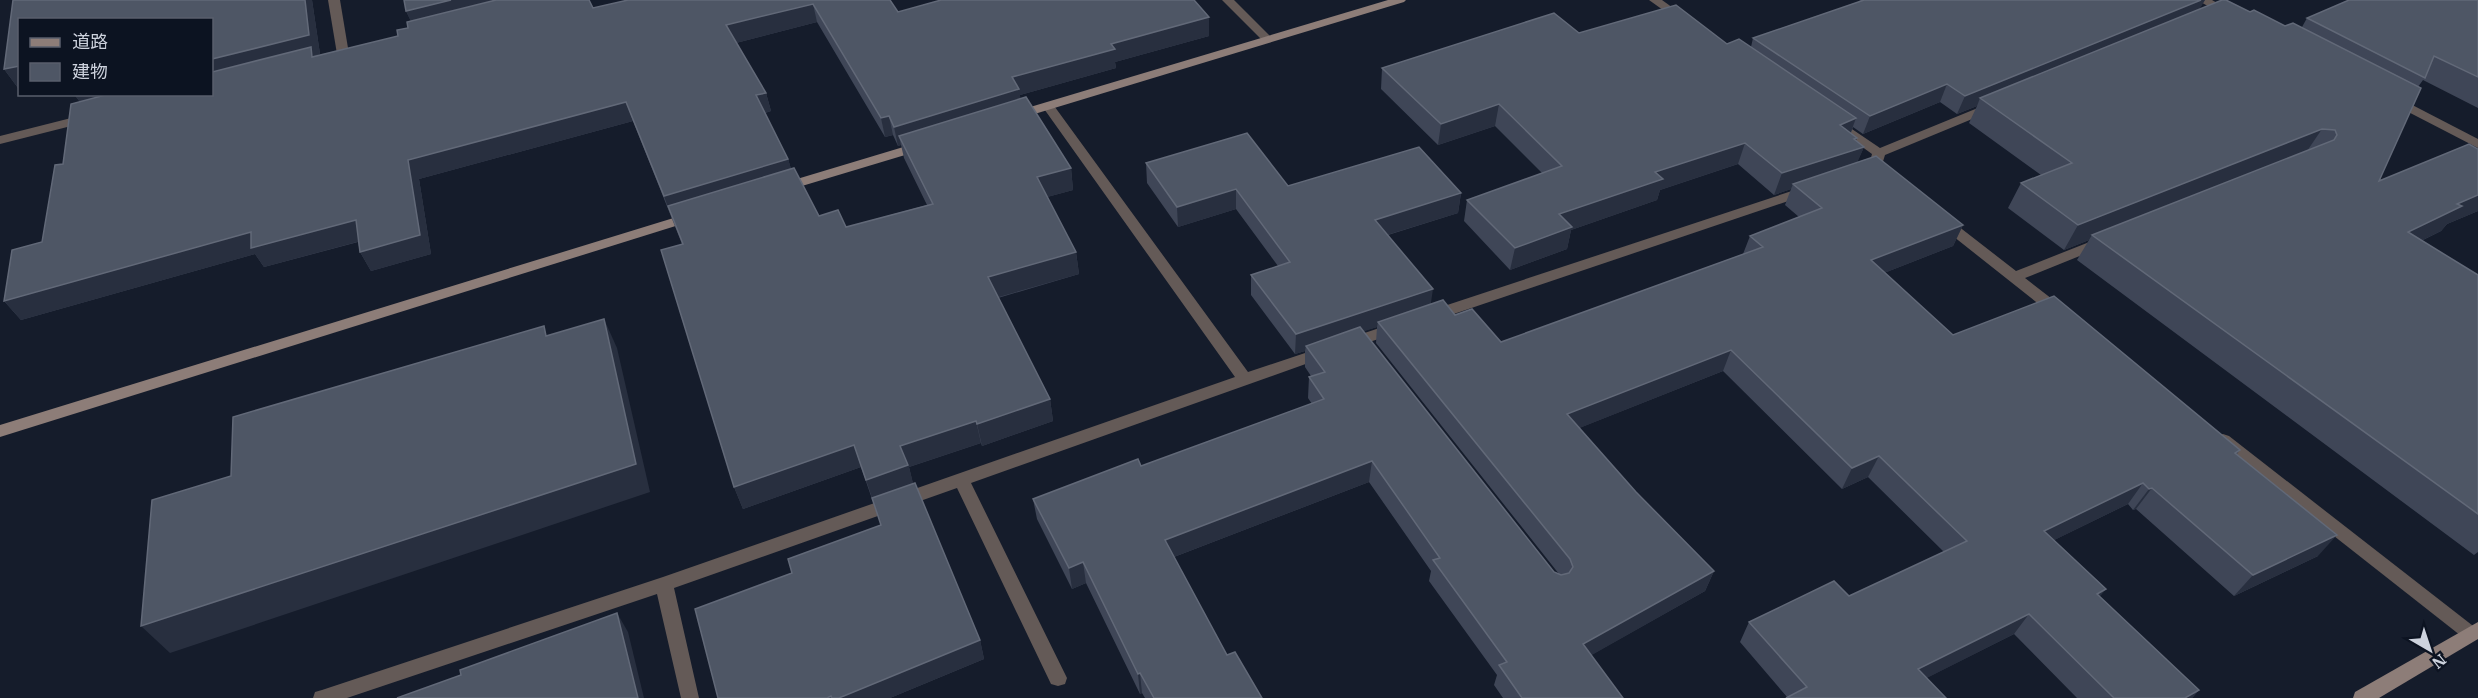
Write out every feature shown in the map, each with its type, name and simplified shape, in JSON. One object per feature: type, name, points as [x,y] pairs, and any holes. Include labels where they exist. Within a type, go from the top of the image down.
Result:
[{"type":"street","points":[[334,0],[343,54]]},
{"type":"street","points":[[1228,0],[1268,40]]},
{"type":"street","points":[[1002,120],[1400,0]]},
{"type":"street","points":[[1655,0],[1694,27]]},
{"type":"street","points":[[2203,0],[2244,22]]},
{"type":"street","points":[[2202,20],[2223,11]]},
{"type":"street","points":[[2382,94],[2478,144]]},
{"type":"street","points":[[1852,175],[1879,165],[2008,100]]},
{"type":"street","points":[[1048,106],[1245,379]]},
{"type":"street","points":[[0,140],[101,114]]},
{"type":"street","points":[[1830,120],[1879,165]]},
{"type":"street","points":[[774,191],[934,141]]},
{"type":"street","points":[[322,698],[664,584],[1245,379],[1365,344],[1412,323],[1819,186]]},
{"type":"street","points":[[0,431],[706,212]]},
{"type":"street","points":[[1931,212],[2070,321]]},
{"type":"street","points":[[2014,277],[2113,238]]},
{"type":"street","points":[[2210,430],[2475,632],[2362,698]]},
{"type":"street","points":[[961,479],[1058,678]]},
{"type":"street","points":[[664,584],[690,698]]},
{"type":"building","points":[[13,0],[305,0],[309,35],[213,59],[213,18],[18,18],[18,66],[4,69]]},
{"type":"building","points":[[404,0],[451,0],[406,11]]},
{"type":"building","points":[[496,0],[589,0],[593,8],[628,0],[890,0],[898,12],[941,0],[1194,0],[1209,17],[1111,44],[1115,49],[1012,77],[1019,89],[894,127],[889,116],[881,118],[813,4],[726,25],[766,93],[756,95],[788,159],[664,196],[626,102],[408,160],[420,235],[360,252],[356,220],[251,248],[251,232],[4,301],[12,250],[42,242],[55,165],[63,164],[71,104],[101,96],[213,96],[213,72],[311,47],[312,57],[398,36],[397,30],[408,28],[407,22]]},
{"type":"building","points":[[1864,0],[2201,0],[1965,96],[1947,84],[1870,116],[1753,38]]},
{"type":"building","points":[[2222,0],[2250,12],[2254,10],[2285,26],[2293,23],[2421,88],[2379,181],[2469,144],[2478,149],[2478,195],[2457,204],[2462,206],[2408,232],[2478,275],[2478,514],[2092,235],[2334,140],[2337,135],[2335,130],[2322,129],[2078,225],[2021,183],[2072,163],[1980,98]]},
{"type":"building","points":[[2349,0],[2478,0],[2478,77],[2434,56],[2425,78],[2307,18]]},
{"type":"building","points":[[1676,5],[1727,44],[1739,39],[1856,118],[1840,125],[1857,138],[1854,139],[1864,147],[1782,173],[1745,143],[1655,172],[1663,179],[1559,214],[1572,227],[1515,248],[1467,200],[1562,166],[1499,104],[1441,124],[1382,68],[1554,13],[1579,33]]},
{"type":"building","points":[[1026,97],[1071,168],[1037,177],[1076,252],[988,277],[1050,399],[977,424],[976,421],[900,446],[908,465],[866,480],[854,445],[734,487],[661,250],[683,244],[668,206],[794,168],[819,216],[838,210],[846,227],[933,204],[899,136]]},
{"type":"building","points":[[1247,133],[1288,186],[1419,147],[1461,193],[1375,220],[1433,289],[1296,334],[1251,275],[1290,262],[1236,189],[1177,207],[1146,163]]},
{"type":"building","points":[[1876,156],[1963,225],[1871,260],[1953,335],[2054,296],[2240,450],[2235,453],[2337,535],[2253,575],[2152,488],[2149,489],[2143,483],[2044,531],[2106,589],[2097,594],[2199,690],[2185,698],[2114,698],[2029,614],[1918,669],[1946,698],[1786,698],[1807,687],[1749,622],[1834,581],[1849,596],[1967,541],[1879,456],[1852,468],[1731,350],[1567,414],[1636,492],[1714,571],[1583,644],[1623,698],[1522,698],[1499,665],[1507,662],[1433,560],[1440,558],[1372,461],[1165,540],[1227,655],[1235,652],[1262,698],[1154,698],[1140,673],[1138,674],[1083,562],[1069,568],[1033,499],[1138,459],[1141,466],[1324,399],[1309,377],[1325,372],[1306,346],[1360,327],[1554,572],[1561,575],[1569,573],[1573,567],[1570,559],[1378,322],[1443,300],[1455,315],[1472,309],[1501,342],[1763,247],[1750,236],[1822,208],[1793,184]]},
{"type":"building","points":[[604,319],[636,464],[141,626],[152,500],[231,476],[233,417],[544,326],[546,336]]},
{"type":"building","points":[[915,483],[980,640],[839,698],[831,696],[827,698],[718,698],[695,609],[792,573],[788,559],[881,525],[872,498]]},
{"type":"building","points":[[617,613],[638,698],[397,698],[461,675],[460,670]]}]
